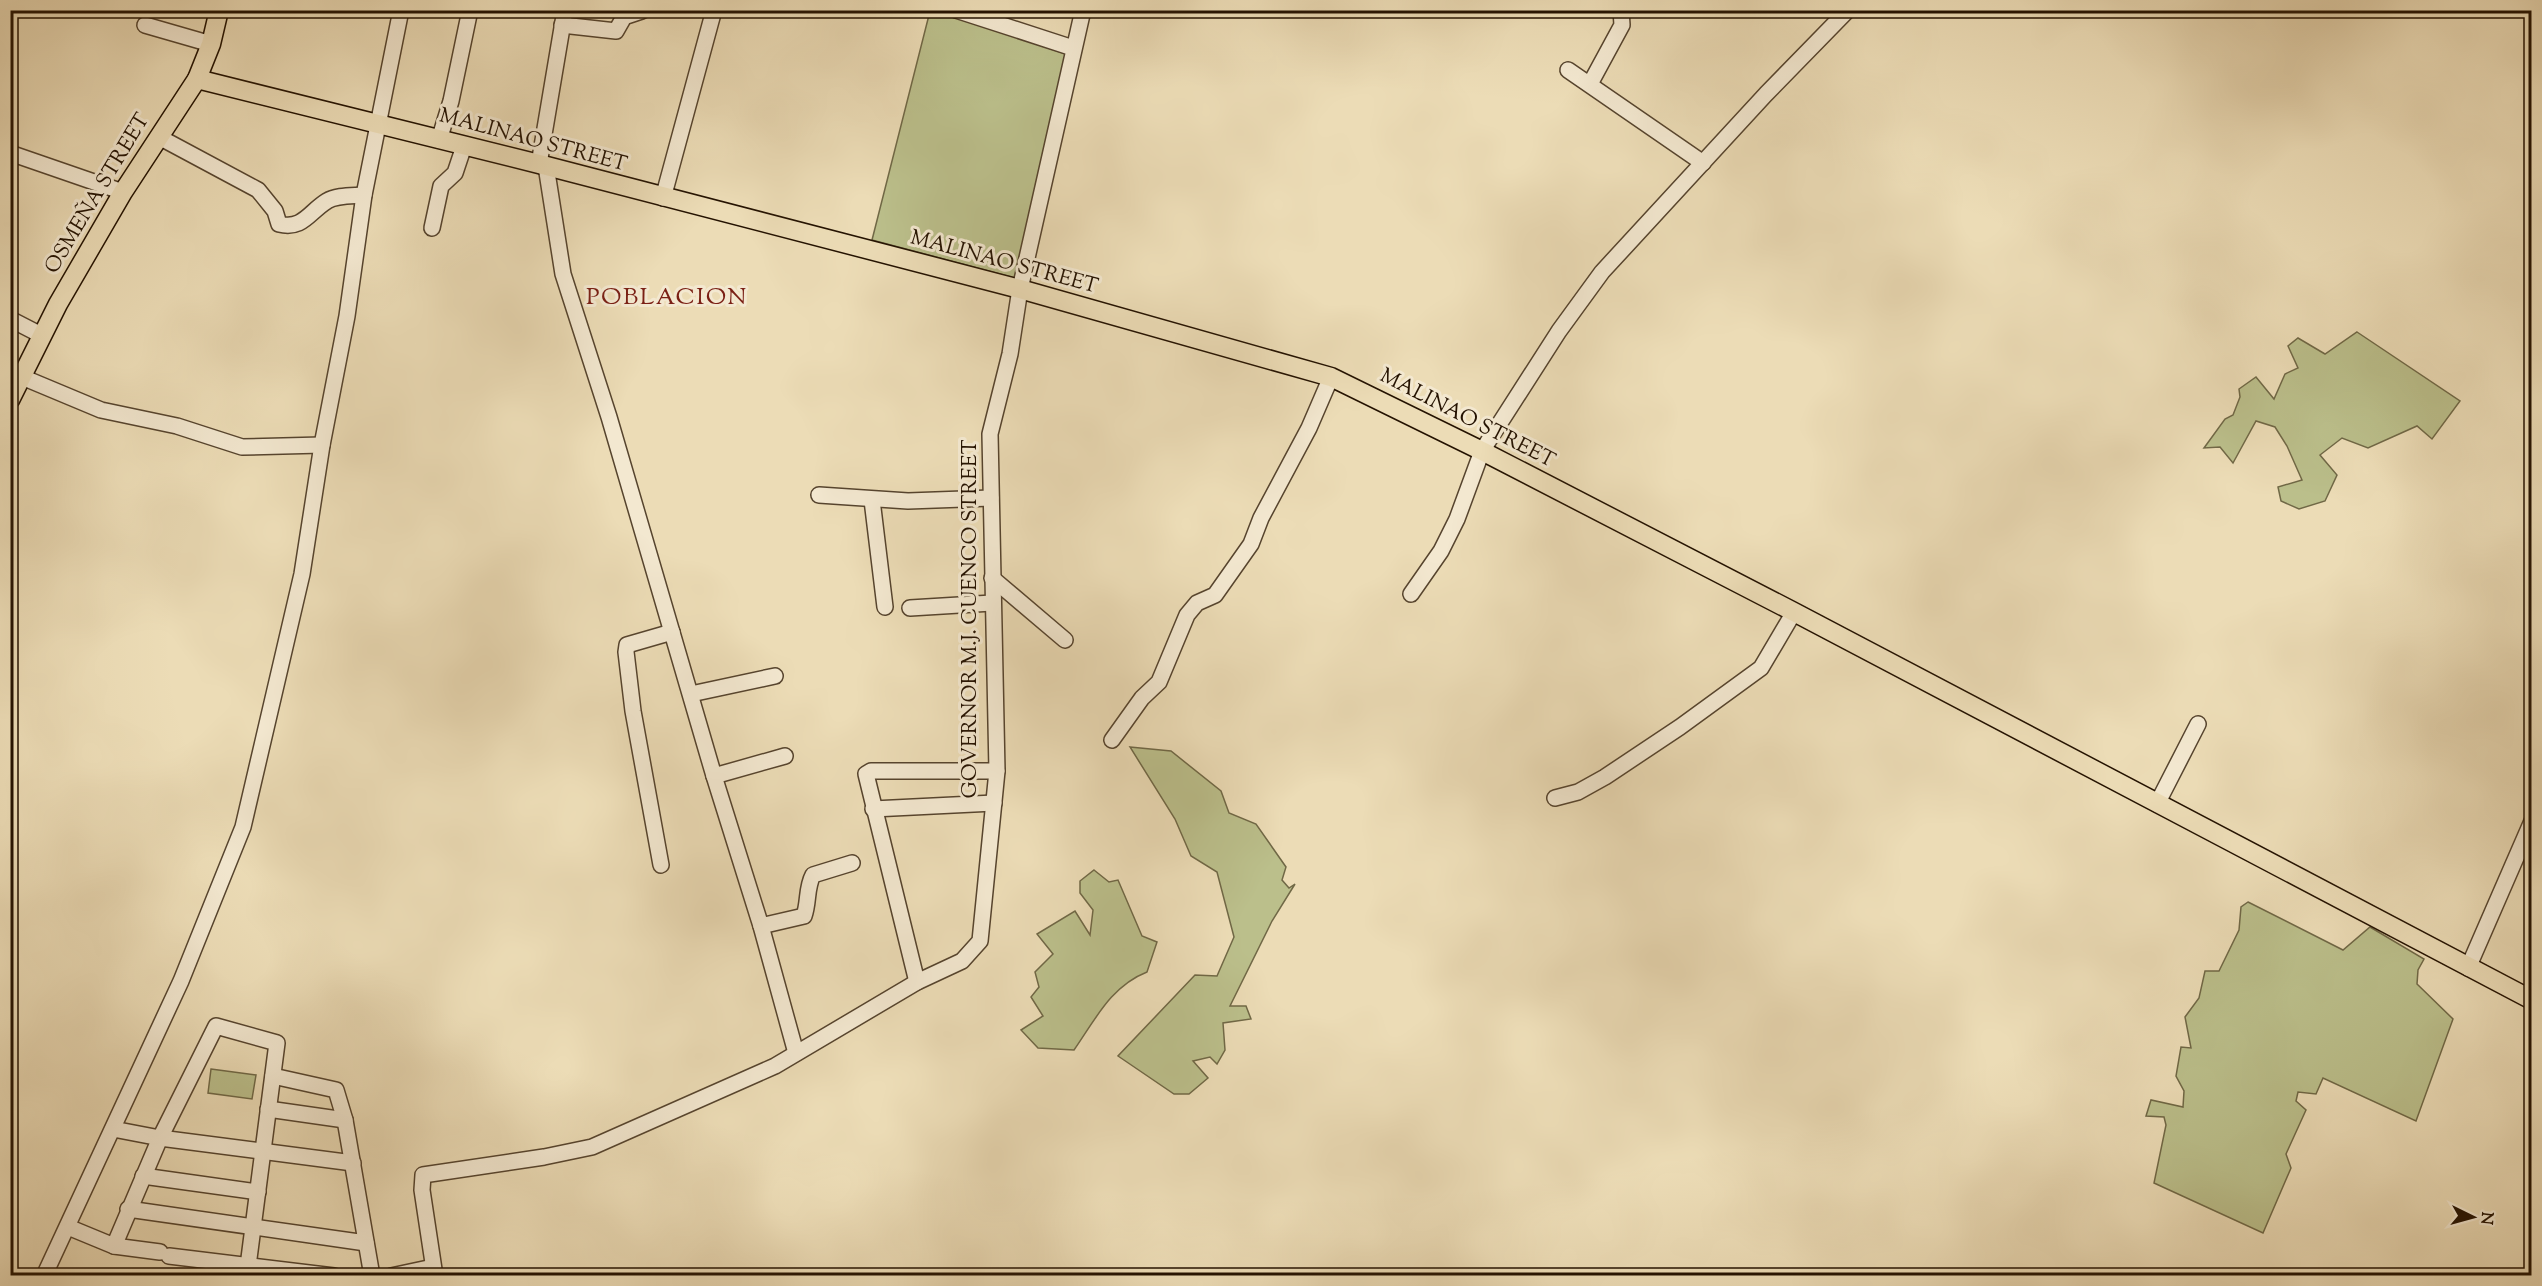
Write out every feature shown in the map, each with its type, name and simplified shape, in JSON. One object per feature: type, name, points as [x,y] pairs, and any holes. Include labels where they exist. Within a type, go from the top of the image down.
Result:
[{"type":"main road","name":"OSMEÑA STREET","points":[[10,400],[123,192],[197,79],[219,10]]},
{"type":"main road","name":"MALINAO STREET","points":[[197,79],[542,165],[1020,290],[1331,377],[1482,451],[1794,612],[2532,1000]]},
{"type":"street","points":[[44,1275],[181,981],[239,840],[267,718],[292,624],[322,445],[347,316],[364,195],[401,10]]},
{"type":"street","points":[[439,140],[453,90],[470,10]]},
{"type":"street","points":[[663,198],[714,10]]},
{"type":"street","points":[[956,10],[1073,48]]},
{"type":"street","name":"GOVERNOR M.J. CUENCO STREET","points":[[917,982],[962,961],[976,948],[984,919],[997,771],[990,434],[1010,354],[1020,290],[1083,10]]},
{"type":"street","points":[[1590,84],[1622,25],[1621,10]]},
{"type":"street","points":[[1411,594],[1441,550],[1457,519],[1482,451],[1559,331],[1602,272],[1848,10]]},
{"type":"street","points":[[642,11],[624,17],[616,31],[563,18],[542,165],[563,274],[609,417],[714,776],[761,926],[796,1053]]},
{"type":"street","points":[[145,25],[210,44]]},
{"type":"street","points":[[1568,70],[1703,163]]},
{"type":"street","points":[[159,137],[258,190],[275,211],[279,224],[288,226],[302,223],[327,200],[364,195]]},
{"type":"street","points":[[432,228],[441,186],[455,173],[464,146]]},
{"type":"street","points":[[10,153],[123,192]]},
{"type":"street","points":[[10,320],[43,336]]},
{"type":"street","points":[[22,377],[101,410],[177,426],[242,447],[322,445]]},
{"type":"street","points":[[1112,740],[1142,698],[1160,682],[1186,615],[1197,603],[1215,595],[1251,544],[1261,518],[1309,428],[1331,377]]},
{"type":"street","points":[[819,495],[872,500],[991,498]]},
{"type":"street","points":[[872,500],[885,607]]},
{"type":"street","points":[[992,578],[1065,640]]},
{"type":"street","points":[[910,608],[993,603]]},
{"type":"street","points":[[1555,798],[1578,792],[1605,777],[1680,727],[1761,668],[1794,612]]},
{"type":"street","points":[[661,865],[633,711],[626,652],[627,645],[633,642],[672,632]]},
{"type":"street","points":[[691,694],[775,676]]},
{"type":"street","points":[[2157,804],[2198,724]]},
{"type":"street","points":[[714,776],[785,756]]},
{"type":"street","points":[[391,1275],[434,1271],[422,1190],[423,1175],[544,1158],[592,1147],[775,1066],[917,982],[866,774],[871,771],[997,771]]},
{"type":"street","points":[[873,809],[994,803]]},
{"type":"street","points":[[2468,968],[2532,821]]},
{"type":"street","points":[[761,926],[804,916],[809,903],[808,885],[813,875],[852,863]]},
{"type":"street","points":[[114,1246],[159,1138],[216,1026],[277,1043],[248,1266]]},
{"type":"street","points":[[273,1076],[336,1090],[345,1120],[372,1275]]},
{"type":"street","points":[[268,1110],[345,1120]]},
{"type":"street","points":[[113,1129],[159,1138],[353,1163]]},
{"type":"street","points":[[143,1176],[258,1192]]},
{"type":"street","points":[[128,1209],[366,1243]]},
{"type":"street","points":[[68,1227],[114,1246],[248,1266],[334,1275]]},
{"type":"green space","points":[[930,11],[937,11],[1066,54],[1015,278],[872,240]]},
{"type":"green space","points":[[2357,332],[2460,401],[2432,439],[2417,426],[2368,448],[2342,438],[2320,455],[2337,475],[2325,501],[2299,509],[2281,501],[2278,487],[2302,480],[2287,446],[2275,427],[2256,421],[2233,463],[2220,447],[2204,448],[2225,419],[2233,415],[2240,397],[2239,389],[2256,377],[2274,399],[2285,374],[2298,368],[2288,346],[2298,338],[2325,354]]},
{"type":"green space","points":[[1130,747],[1171,751],[1221,791],[1229,813],[1256,824],[1286,867],[1282,880],[1289,888],[1295,884],[1272,921],[1230,1006],[1246,1006],[1251,1019],[1223,1023],[1225,1050],[1217,1064],[1210,1057],[1193,1061],[1208,1078],[1189,1094],[1174,1094],[1118,1056],[1195,975],[1217,976],[1234,937],[1217,872],[1191,856],[1175,819]]},
{"type":"green space","points":[[1094,870],[1109,882],[1118,880],[1142,936],[1157,942],[1147,972],[1134,978],[1114,995],[1074,1050],[1038,1048],[1021,1030],[1043,1016],[1031,997],[1039,987],[1035,972],[1053,954],[1037,934],[1075,911],[1090,935],[1093,910],[1080,893],[1080,881]]},
{"type":"green space","points":[[2248,902],[2343,950],[2370,927],[2424,959],[2418,970],[2417,984],[2453,1019],[2416,1121],[2323,1078],[2316,1094],[2298,1092],[2296,1101],[2306,1110],[2286,1154],[2291,1168],[2263,1233],[2154,1183],[2166,1125],[2164,1117],[2146,1116],[2151,1100],[2183,1107],[2184,1091],[2176,1076],[2181,1047],[2191,1048],[2185,1017],[2199,998],[2205,971],[2219,971],[2239,930],[2241,907]]},
{"type":"green space","points":[[211,1069],[256,1075],[252,1099],[208,1093]]},
{"type":"district","name":"POBLACION","points":[[667,298]]}]
